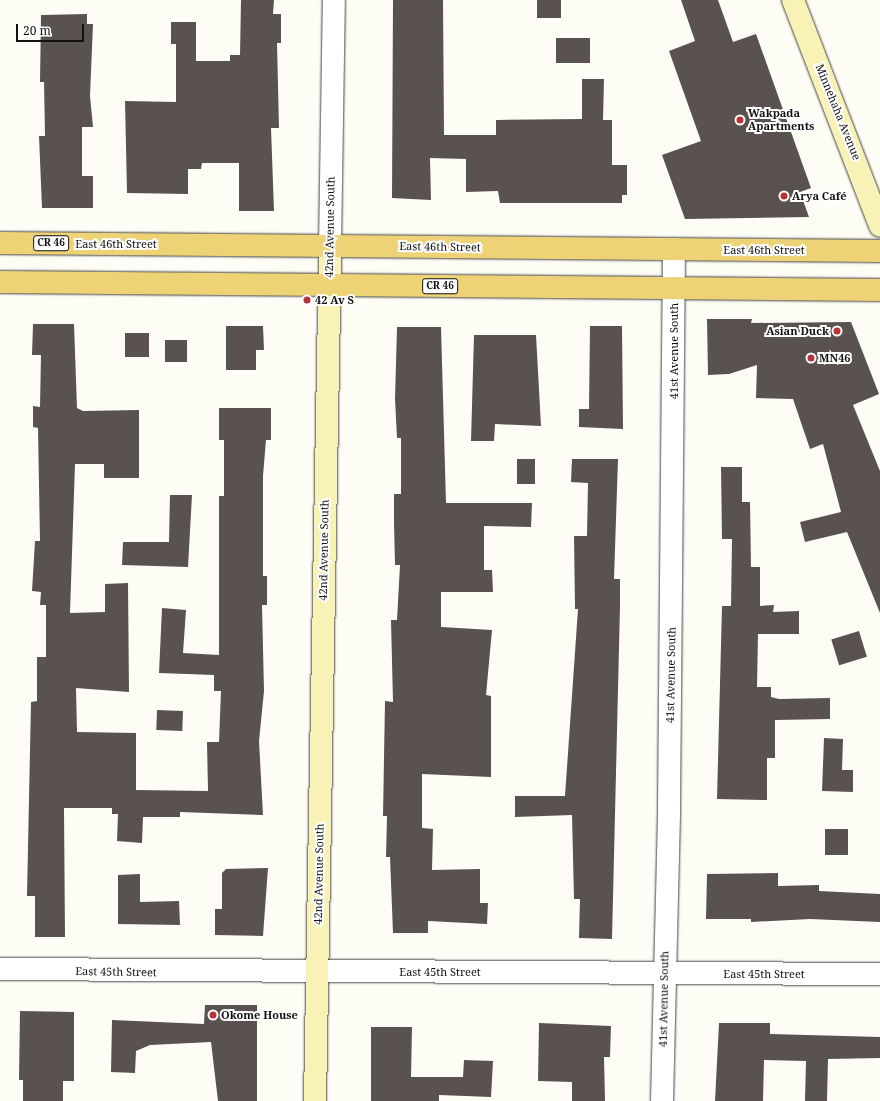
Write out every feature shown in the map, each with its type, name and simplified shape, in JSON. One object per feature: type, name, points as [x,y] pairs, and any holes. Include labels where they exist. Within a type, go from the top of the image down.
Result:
[{"type":"main road","name":"East 46th Street","points":[[0,243],[880,251]]},
{"type":"main road","name":"CR 46","points":[[0,282],[880,290]]},
{"type":"street","name":"42nd Avenue South","points":[[315,1101],[334,0]]},
{"type":"street","name":"Minnehaha Avenue","points":[[794,0],[880,226]]},
{"type":"street","name":"41st Avenue South","points":[[662,1101],[674,249]]},
{"type":"street","name":"East 45th Street","points":[[0,969],[664,974],[880,974]]},
{"type":"building","points":[[241,0],[274,0],[273,14],[281,14],[281,43],[277,43],[279,128],[271,128],[274,211],[239,211],[239,163],[202,163],[201,169],[188,169],[188,194],[127,193],[125,101],[176,102],[176,44],[171,44],[171,22],[196,22],[196,61],[230,61],[230,55],[240,55]]},
{"type":"building","points":[[393,0],[443,0],[444,135],[496,135],[496,120],[582,119],[582,79],[604,79],[603,120],[612,120],[612,165],[627,165],[627,195],[622,195],[622,203],[500,203],[498,191],[466,192],[466,159],[430,158],[431,200],[392,198]]},
{"type":"building","points":[[537,0],[561,0],[561,18],[537,18]]},
{"type":"building","name":"Wakpada Apartments","points":[[681,0],[718,0],[733,42],[756,34],[811,188],[800,192],[809,217],[685,219],[662,155],[701,141],[669,51],[695,41]]},
{"type":"building","points":[[87,14],[87,24],[93,24],[90,96],[93,127],[82,127],[82,176],[93,176],[93,208],[42,208],[39,136],[45,136],[44,82],[40,82],[41,15]]},
{"type":"building","points":[[556,38],[590,38],[590,63],[556,63]]},
{"type":"building","points":[[707,319],[752,319],[751,323],[851,322],[879,394],[853,405],[880,471],[880,613],[847,532],[805,542],[800,522],[841,512],[823,444],[810,449],[793,399],[756,398],[757,365],[729,374],[708,375]]},
{"type":"building","points":[[33,324],[74,324],[77,408],[83,411],[139,410],[139,478],[104,478],[104,464],[75,464],[70,613],[105,612],[105,584],[128,583],[129,692],[76,688],[77,732],[136,733],[136,790],[208,791],[207,742],[219,742],[221,691],[214,691],[214,675],[159,673],[162,608],[186,610],[183,653],[219,655],[219,496],[224,496],[224,440],[219,440],[219,408],[271,408],[271,440],[266,440],[263,476],[263,576],[267,576],[267,605],[262,605],[264,691],[259,741],[263,815],[180,812],[180,817],[143,817],[142,843],[117,841],[118,814],[112,814],[112,808],[64,808],[65,937],[35,937],[35,896],[27,896],[31,702],[37,701],[37,657],[46,657],[46,605],[40,605],[41,592],[32,591],[35,541],[40,541],[38,428],[33,427],[33,406],[40,407],[41,355],[32,355]]},
{"type":"building","points":[[226,326],[263,326],[264,350],[256,350],[256,370],[226,370]]},
{"type":"building","points":[[590,326],[622,326],[623,429],[579,427],[579,409],[589,409]]},
{"type":"building","points":[[397,327],[441,327],[446,503],[532,503],[531,527],[484,526],[484,570],[492,570],[493,592],[441,592],[441,627],[492,630],[486,695],[491,696],[491,777],[422,774],[422,828],[433,829],[432,870],[480,869],[480,903],[488,903],[487,924],[428,921],[428,933],[393,933],[390,857],[386,857],[387,816],[383,816],[385,701],[393,702],[391,620],[397,620],[400,565],[395,565],[394,523],[394,494],[401,494],[401,438],[397,438],[395,399]]},
{"type":"building","points":[[125,333],[149,333],[149,357],[125,357]]},
{"type":"building","points":[[474,335],[536,335],[541,426],[495,424],[494,441],[471,441]]},
{"type":"building","points":[[165,340],[187,340],[187,362],[165,362]]},
{"type":"building","points":[[517,459],[535,459],[535,484],[517,484]]},
{"type":"building","points":[[572,459],[618,459],[614,579],[620,579],[620,606],[612,939],[579,938],[580,899],[574,899],[572,815],[515,817],[515,796],[565,796],[578,609],[575,609],[574,536],[587,536],[588,483],[571,482]]},
{"type":"building","points":[[721,467],[742,467],[742,502],[750,502],[751,567],[760,567],[760,606],[774,605],[773,612],[799,611],[799,634],[758,634],[757,687],[771,687],[771,697],[779,699],[830,698],[830,719],[775,720],[775,758],[767,758],[767,800],[717,799],[722,606],[731,606],[732,539],[722,539]]},
{"type":"building","points":[[170,495],[192,495],[188,567],[122,565],[123,542],[169,542]]},
{"type":"building","points":[[859,631],[867,657],[839,665],[831,639]]},
{"type":"building","points":[[157,710],[183,711],[182,731],[156,730]]},
{"type":"building","points":[[824,738],[843,739],[842,770],[853,770],[853,792],[822,791]]},
{"type":"building","points":[[825,829],[848,829],[848,855],[825,855]]},
{"type":"building","points":[[268,868],[263,936],[215,935],[215,909],[222,909],[222,873],[226,869]]},
{"type":"building","points":[[778,873],[778,886],[819,885],[819,891],[880,894],[880,922],[810,919],[751,922],[751,919],[706,919],[707,874]]},
{"type":"building","points":[[140,874],[140,902],[179,901],[180,925],[118,924],[118,875]]},
{"type":"building","points":[[205,1005],[257,1005],[257,1101],[218,1101],[211,1042],[150,1045],[136,1051],[135,1073],[111,1072],[112,1020],[204,1024]]},
{"type":"building","points":[[20,1011],[74,1012],[74,1081],[63,1081],[63,1101],[23,1101],[23,1080],[19,1080]]},
{"type":"building","points":[[539,1023],[611,1026],[610,1057],[604,1057],[605,1101],[572,1101],[572,1082],[538,1081]]},
{"type":"building","points":[[719,1023],[770,1023],[770,1034],[880,1037],[880,1058],[828,1059],[827,1101],[805,1101],[806,1061],[764,1060],[763,1101],[715,1101]]},
{"type":"building","points":[[371,1027],[412,1027],[411,1077],[463,1077],[464,1060],[493,1061],[491,1097],[439,1095],[439,1101],[371,1101]]},
{"type":"place","name":"Wakpada Apartments","points":[[740,120]]},
{"type":"place","name":"Arya Café","points":[[784,196]]},
{"type":"place","name":"42 Av S","points":[[307,300]]},
{"type":"place","name":"Asian Duck","points":[[837,331]]},
{"type":"place","name":"MN46","points":[[811,358]]},
{"type":"place","name":"Okome House","points":[[213,1015]]}]
